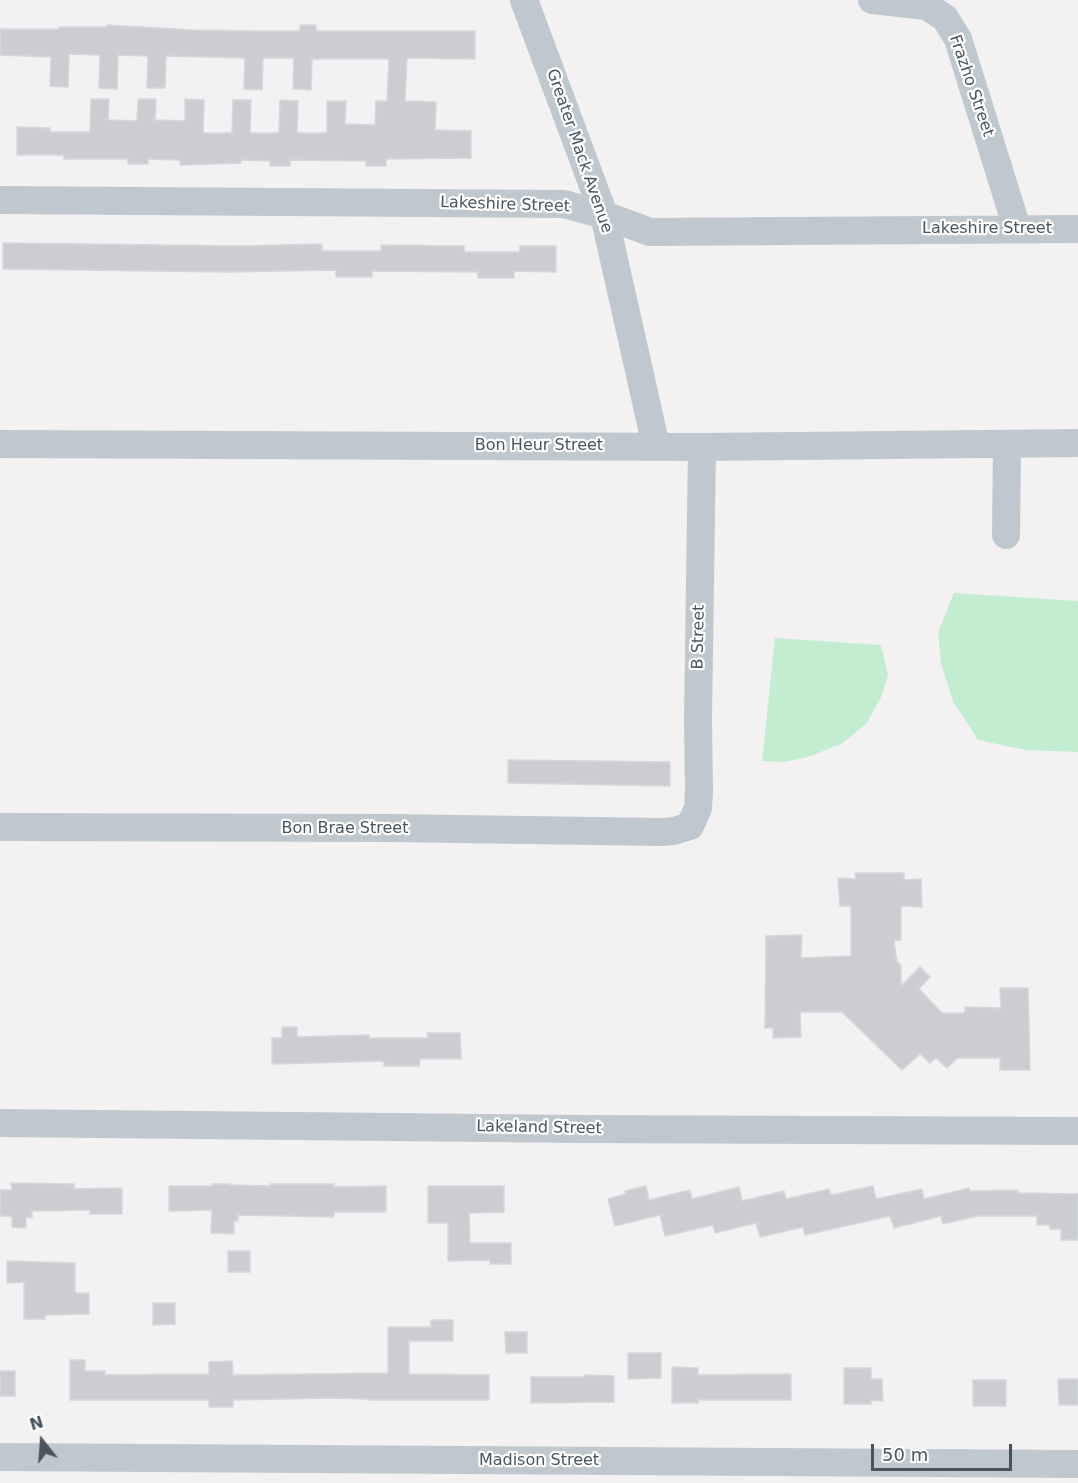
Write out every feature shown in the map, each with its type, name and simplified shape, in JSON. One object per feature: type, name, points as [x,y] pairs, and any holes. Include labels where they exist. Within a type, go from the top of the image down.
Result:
[{"type":"street","name":"Greater Mack Avenue","points":[[524,0],[604,215],[656,446]]},
{"type":"street","name":"Frazho Street","points":[[872,0],[927,6],[945,18],[958,39],[1017,228]]},
{"type":"street","name":"Lakeshire Street","points":[[0,200],[564,204],[604,215],[650,232],[1078,229]]},
{"type":"street","name":"Bon Heur Street","points":[[0,444],[386,447],[1078,444]]},
{"type":"street","points":[[1006,444],[1006,535]]},
{"type":"street","name":"B Street","points":[[690,826],[698,808],[699,790],[702,447]]},
{"type":"street","name":"Bon Brae Street","points":[[0,827],[661,832],[690,826]]},
{"type":"street","name":"Lakeland Street","points":[[0,1123],[1078,1131]]},
{"type":"street","name":"Madison Street","points":[[0,1457],[1078,1464]]},
{"type":"green space","points":[[954,593],[1078,601],[1078,752],[1026,750],[978,740],[953,701],[941,663],[938,632]]},
{"type":"green space","points":[[775,638],[881,645],[888,675],[881,697],[867,723],[843,743],[808,757],[784,762],[762,761]]},
{"type":"building","points":[[107,25],[252,31],[300,31],[300,25],[316,25],[316,31],[475,31],[475,59],[407,58],[405,101],[436,102],[435,130],[471,131],[471,158],[386,159],[386,166],[366,166],[366,161],[290,160],[290,166],[270,166],[270,161],[241,160],[241,163],[180,165],[180,160],[148,159],[148,164],[128,164],[128,159],[64,159],[64,155],[17,155],[17,127],[50,128],[50,132],[90,132],[91,99],[109,99],[108,120],[137,121],[138,99],[156,99],[155,120],[185,121],[185,99],[204,100],[203,133],[232,133],[233,100],[251,100],[250,133],[279,133],[280,100],[298,101],[297,133],[327,133],[327,101],[346,101],[345,124],[375,125],[376,101],[387,101],[389,59],[312,59],[311,90],[293,89],[294,58],[263,58],[262,90],[244,89],[245,58],[166,56],[165,88],[147,88],[148,56],[118,55],[117,89],[99,88],[100,55],[69,54],[68,87],[50,86],[51,57],[0,55],[0,29],[59,29],[59,27],[107,27]]},
{"type":"building","points":[[3,243],[241,246],[322,244],[322,251],[381,251],[381,245],[464,246],[464,252],[520,252],[520,246],[556,246],[556,272],[514,271],[514,278],[478,278],[478,272],[372,271],[372,277],[336,277],[336,270],[228,272],[3,269]]},
{"type":"building","points":[[508,760],[670,762],[670,786],[508,783]]},
{"type":"building","points":[[855,873],[904,873],[904,880],[921,879],[922,907],[901,906],[901,940],[894,941],[897,962],[901,965],[901,986],[920,967],[930,977],[919,989],[942,1013],[965,1013],[965,1007],[1001,1008],[1000,988],[1028,988],[1030,1070],[1000,1070],[1000,1058],[957,1058],[947,1068],[936,1058],[930,1063],[920,1054],[902,1070],[842,1012],[800,1012],[801,1037],[773,1038],[773,1028],[765,1028],[766,936],[802,935],[801,958],[851,956],[851,906],[840,906],[838,878],[856,879]]},
{"type":"building","points":[[282,1027],[297,1027],[297,1037],[369,1035],[369,1038],[428,1038],[427,1033],[460,1033],[461,1059],[420,1059],[419,1066],[384,1066],[384,1061],[272,1064],[272,1038],[282,1038]]},
{"type":"building","points":[[11,1183],[74,1184],[74,1189],[122,1188],[122,1214],[90,1214],[90,1210],[32,1211],[32,1218],[26,1217],[26,1228],[12,1227],[12,1216],[0,1216],[0,1190],[12,1190]]},
{"type":"building","points":[[212,1184],[386,1186],[386,1212],[334,1212],[334,1217],[238,1215],[238,1221],[234,1221],[234,1234],[211,1233],[212,1210],[169,1211],[169,1186],[212,1186]]},
{"type":"building","points":[[428,1186],[504,1186],[504,1212],[469,1213],[470,1243],[511,1243],[511,1264],[490,1264],[490,1260],[448,1261],[448,1223],[428,1223]]},
{"type":"building","points":[[646,1186],[649,1200],[690,1190],[692,1199],[739,1187],[742,1201],[784,1191],[786,1199],[829,1189],[831,1195],[873,1186],[876,1199],[922,1189],[924,1199],[969,1188],[970,1191],[1018,1190],[1018,1193],[1078,1194],[1078,1240],[1061,1240],[1061,1229],[1050,1229],[1050,1225],[1037,1225],[1037,1216],[977,1216],[943,1224],[941,1216],[894,1228],[890,1216],[805,1235],[803,1227],[760,1237],[756,1223],[715,1233],[713,1225],[665,1236],[660,1215],[615,1226],[608,1199],[626,1194],[625,1191]]},
{"type":"building","points":[[228,1251],[250,1251],[250,1272],[228,1272]]},
{"type":"building","points":[[7,1261],[75,1263],[75,1293],[89,1293],[89,1314],[45,1315],[45,1319],[24,1319],[24,1282],[7,1283]]},
{"type":"building","points":[[153,1303],[175,1303],[175,1324],[153,1325]]},
{"type":"building","points":[[431,1320],[453,1320],[453,1341],[409,1341],[409,1374],[489,1375],[489,1400],[330,1398],[233,1400],[233,1407],[209,1407],[209,1400],[70,1400],[70,1360],[85,1360],[85,1371],[105,1371],[105,1375],[209,1374],[209,1362],[232,1361],[233,1375],[388,1373],[388,1327],[431,1327]]},
{"type":"building","points":[[505,1332],[527,1332],[527,1353],[506,1353]]},
{"type":"building","points":[[628,1353],[661,1353],[661,1378],[628,1379]]},
{"type":"building","points":[[672,1367],[698,1368],[698,1375],[791,1374],[791,1400],[698,1400],[698,1403],[672,1403]]},
{"type":"building","points":[[844,1368],[871,1368],[871,1379],[882,1379],[883,1401],[871,1400],[871,1404],[844,1404]]},
{"type":"building","points":[[0,1371],[15,1371],[15,1396],[0,1396]]},
{"type":"building","points":[[585,1375],[614,1376],[614,1402],[531,1403],[531,1377],[585,1377]]},
{"type":"building","points":[[1058,1379],[1078,1379],[1078,1405],[1059,1405]]},
{"type":"building","points":[[973,1380],[1006,1380],[1006,1406],[973,1406]]}]
